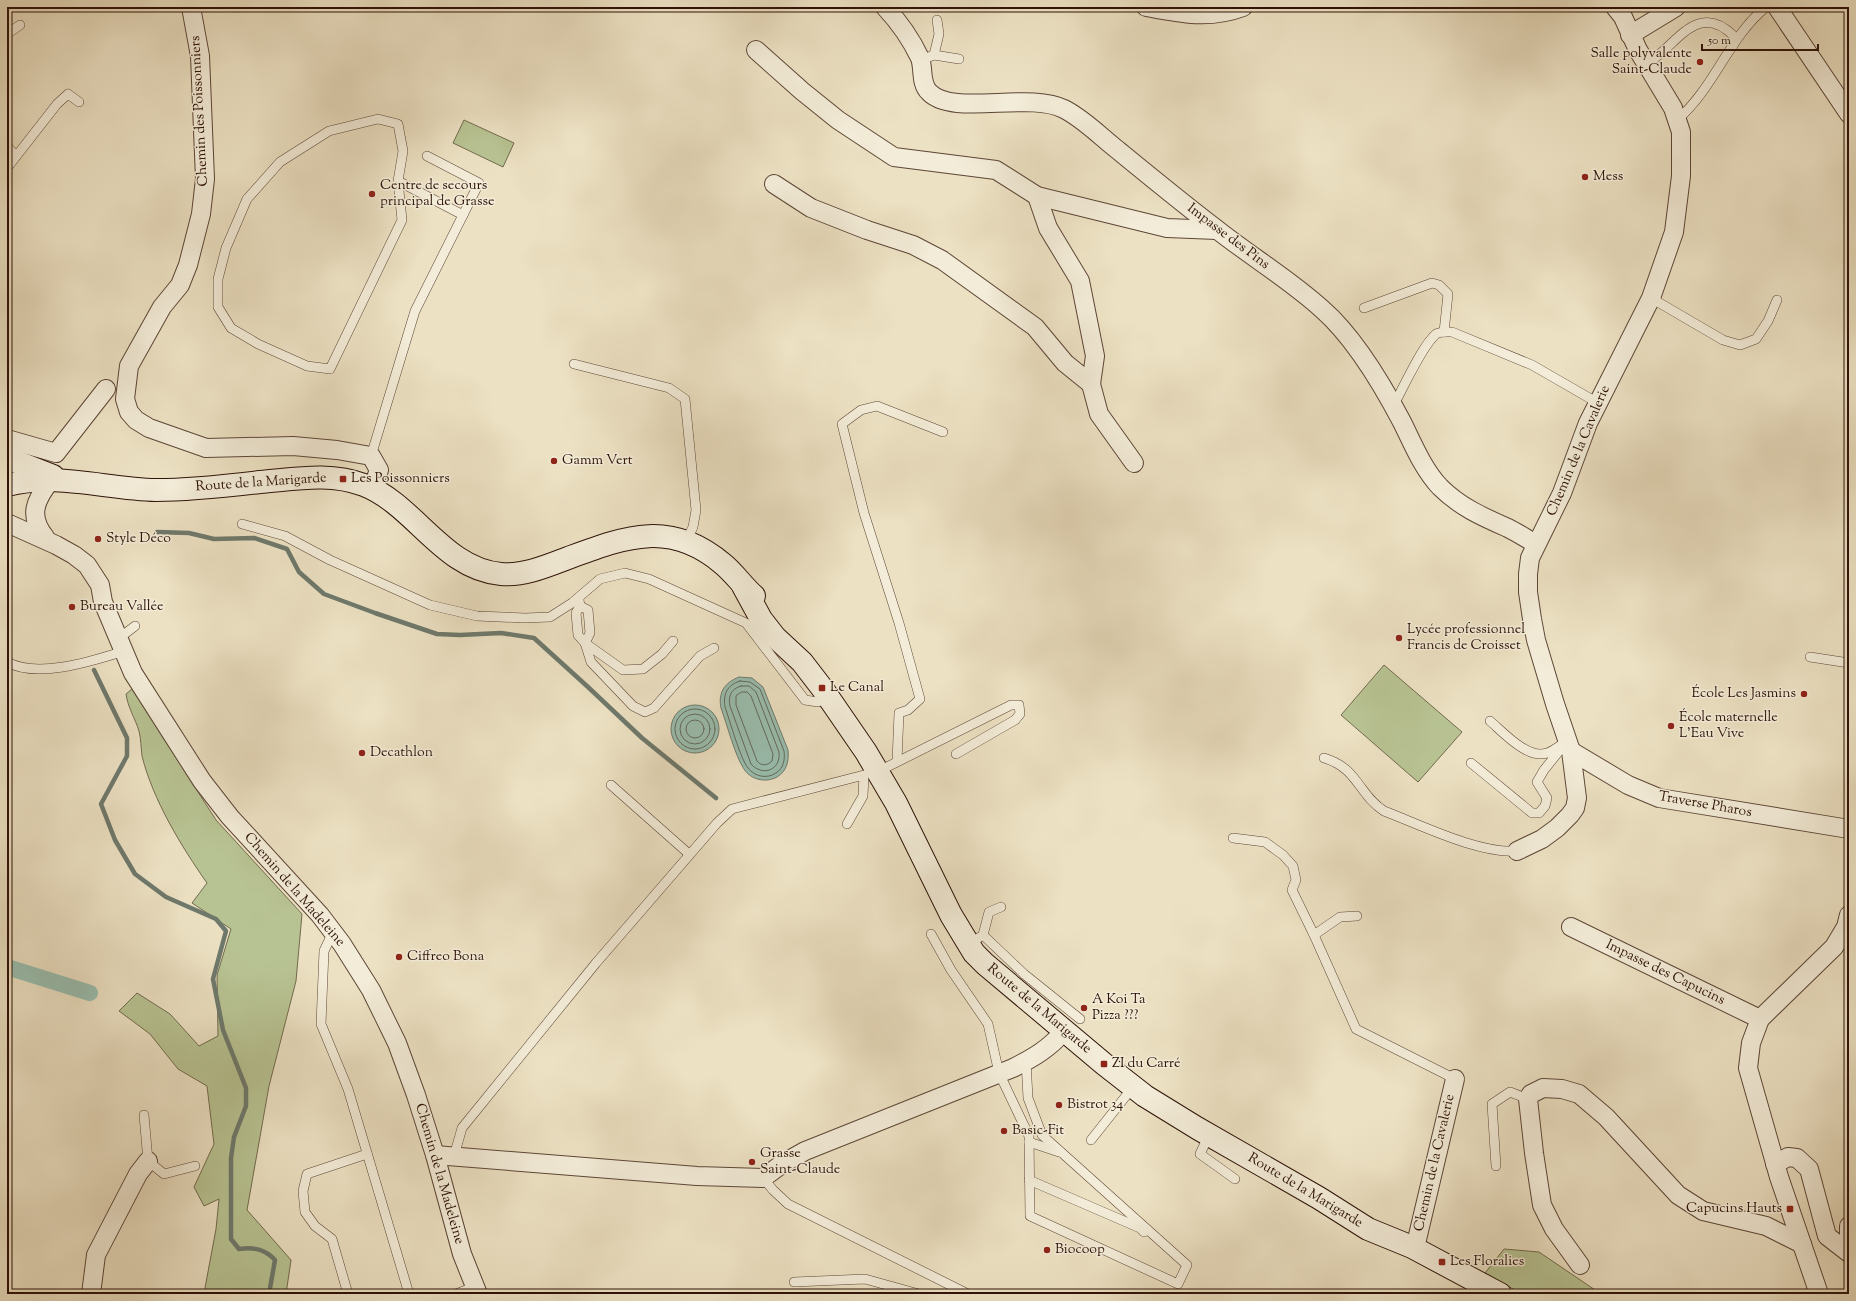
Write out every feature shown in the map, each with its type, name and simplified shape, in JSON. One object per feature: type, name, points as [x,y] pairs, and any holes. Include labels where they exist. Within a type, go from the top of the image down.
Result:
[{"type":"main road","name":"Route de la Marigarde","points":[[7,458],[57,480]]},
{"type":"main road","name":"Route de la Marigarde","points":[[7,485],[28,481],[57,480],[121,488],[155,490],[256,483],[304,477],[343,479],[372,489],[391,500],[462,561],[483,570],[501,574],[520,574],[541,569],[625,538],[640,536],[667,537],[698,547],[720,562],[743,586],[761,619],[775,637],[802,662],[853,732],[871,774],[900,810],[951,914],[976,940],[974,953],[985,964],[1072,1025],[1133,1087],[1209,1135],[1319,1198],[1368,1229],[1415,1248],[1487,1291]]},
{"type":"street","name":"Chemin des Poissonniers","points":[[191,7],[200,56],[201,71],[205,179],[201,214],[188,266],[180,285],[162,307],[129,366],[125,399],[129,412],[136,420],[149,428],[206,448],[293,446],[371,456]]},
{"type":"street","name":"Impasse des Pins","points":[[885,7],[927,57],[922,76],[928,92],[936,98],[951,103],[1023,102],[1047,104],[1063,108],[1097,133],[1217,230],[1323,309],[1356,348],[1392,403],[1428,472],[1439,486],[1456,502],[1536,544]]},
{"type":"street","points":[[1146,7],[1198,15],[1212,15],[1242,7]]},
{"type":"street","name":"Chemin de la Cavalerie","points":[[1517,851],[1542,839],[1557,828],[1575,808],[1577,798],[1570,745],[1538,647],[1532,619],[1528,592],[1530,558],[1556,505],[1577,455],[1588,423],[1651,298],[1674,232],[1681,176],[1681,132],[1678,119],[1630,35],[1623,17],[1616,7]]},
{"type":"street","points":[[1630,35],[1676,7]]},
{"type":"street","points":[[1777,7],[1849,114]]},
{"type":"street","points":[[756,50],[826,110],[894,157],[996,170],[1037,196],[1167,228],[1217,230]]},
{"type":"street","points":[[774,184],[811,208],[867,230],[913,245],[942,260],[1035,327],[1065,363],[1091,384]]},
{"type":"street","points":[[1037,196],[1048,228],[1080,281],[1095,356],[1091,384],[1099,414],[1134,463]]},
{"type":"street","points":[[7,439],[56,453],[106,389]]},
{"type":"street","points":[[371,456],[379,470],[372,489]]},
{"type":"street","points":[[50,541],[38,528],[34,511],[41,493],[57,480]]},
{"type":"street","points":[[7,509],[21,522],[50,541]]},
{"type":"street","points":[[7,523],[50,541]]},
{"type":"street","name":"Chemin de la Madeleine","points":[[50,541],[74,555],[89,569],[100,585],[103,602],[133,673],[202,781],[230,817],[301,894],[333,932],[371,990],[397,1043],[416,1095],[435,1155],[462,1254],[476,1290]]},
{"type":"street","name":"Traverse Pharos","points":[[1570,745],[1628,785],[1659,798],[1849,829]]},
{"type":"street","points":[[1819,1294],[1775,1164],[1748,1068],[1752,1043],[1760,1019],[1834,947],[1846,927],[1849,915]]},
{"type":"street","name":"Impasse des Capucins","points":[[1571,928],[1760,1019]]},
{"type":"street","points":[[435,1155],[697,1176],[763,1178],[782,1164],[806,1151],[1026,1061],[1046,1049],[1072,1025]]},
{"type":"street","name":"Chemin de la Cavalerie","points":[[1415,1248],[1454,1079]]},
{"type":"street","points":[[1580,1265],[1554,1229],[1542,1204],[1528,1099],[1531,1094],[1544,1088],[1562,1088],[1579,1094],[1606,1117],[1678,1195],[1703,1211],[1766,1226],[1802,1244]]},
{"type":"street","points":[[1775,1164],[1788,1157],[1797,1158],[1809,1169],[1827,1236],[1849,1253]]},
{"type":"street","points":[[91,1294],[96,1255],[138,1174],[148,1161]]},
{"type":"street","points":[[1849,1226],[1849,1239]]},
{"type":"lane","points":[[1678,119],[1691,106],[1750,23],[1766,7]]},
{"type":"lane","points":[[1647,64],[1657,58],[1685,27],[1700,16],[1713,18],[1726,25],[1734,36],[1733,46]]},
{"type":"lane","points":[[937,20],[939,34],[927,57],[960,59]]},
{"type":"lane","points":[[7,34],[20,25]]},
{"type":"lane","points":[[7,168],[58,104],[68,94],[79,102]]},
{"type":"lane","points":[[378,119],[398,124],[403,151],[398,181],[402,220],[330,369],[307,366],[258,344],[231,328],[218,307],[218,279],[226,248],[247,199],[280,162],[330,132],[378,119]]},
{"type":"lane","points":[[7,146],[16,156]]},
{"type":"lane","points":[[371,456],[415,311],[479,183],[427,156]]},
{"type":"lane","points":[[398,181],[463,215]]},
{"type":"lane","points":[[1364,308],[1432,283],[1439,285],[1448,294],[1444,332]]},
{"type":"lane","points":[[1651,298],[1723,340],[1740,345],[1756,339],[1768,321],[1777,300]]},
{"type":"lane","points":[[1392,403],[1398,396],[1429,342],[1438,333],[1444,332],[1452,332],[1532,365],[1598,403]]},
{"type":"lane","points":[[574,364],[669,388],[685,399],[696,510],[693,527],[686,542]]},
{"type":"lane","points":[[897,761],[899,713],[908,710],[920,699],[899,623],[864,513],[842,424],[861,410],[877,406],[943,432]]},
{"type":"lane","points":[[242,524],[285,536],[330,560],[430,605],[478,616],[525,618],[550,617],[579,601],[600,579],[625,573],[649,579],[746,623],[805,700],[818,702],[828,696]]},
{"type":"lane","points":[[579,601],[588,610],[590,633],[585,643],[591,662],[633,706],[645,712],[654,708],[700,656],[714,648]]},
{"type":"lane","points":[[7,662],[15,666],[32,669],[77,666],[121,645],[135,626]]},
{"type":"lane","points":[[585,643],[623,670],[631,671],[643,670],[662,654],[673,641]]},
{"type":"lane","points":[[1810,656],[1849,663]]},
{"type":"lane","points":[[454,1156],[462,1128],[596,963],[717,822],[732,809],[871,774],[1011,705],[1019,705],[1020,714],[1015,720],[956,754]]},
{"type":"lane","points":[[1490,721],[1517,744],[1536,755],[1547,754],[1570,745]]},
{"type":"lane","points":[[1471,763],[1532,813],[1539,813],[1545,806],[1547,798],[1537,782],[1544,770],[1570,745]]},
{"type":"lane","points":[[1324,758],[1337,762],[1350,772],[1374,804],[1384,811],[1486,849],[1493,851],[1517,851]]},
{"type":"lane","points":[[847,824],[863,796],[871,774]]},
{"type":"lane","points":[[611,784],[690,854]]},
{"type":"lane","points":[[1233,838],[1265,842],[1284,855],[1293,866],[1296,880],[1292,890],[1356,1029],[1454,1079]]},
{"type":"lane","points":[[976,940],[989,912],[1001,907]]},
{"type":"lane","points":[[1314,935],[1340,917],[1357,916]]},
{"type":"lane","points":[[333,932],[324,951],[321,1024],[348,1088],[409,1294]]},
{"type":"lane","points":[[931,934],[951,970],[988,1024],[999,1073],[1029,1136],[1030,1216],[1178,1284],[1187,1265],[1169,1247],[1042,1135],[1028,1098],[1026,1061]]},
{"type":"lane","points":[[1090,1140],[1133,1087]]},
{"type":"lane","points":[[1496,1166],[1492,1104],[1510,1092],[1528,1099]]},
{"type":"lane","points":[[144,1115],[148,1161],[164,1174],[195,1166]]},
{"type":"lane","points":[[1209,1135],[1200,1154],[1235,1179]]},
{"type":"lane","points":[[1029,1142],[1064,1154]]},
{"type":"lane","points":[[348,1294],[332,1239],[315,1226],[305,1212],[303,1191],[307,1174],[367,1154]]},
{"type":"lane","points":[[763,1178],[788,1204],[968,1294]]},
{"type":"lane","points":[[1029,1180],[1140,1228],[1186,1269]]},
{"type":"lane","points":[[794,1282],[864,1279],[919,1294]]},
{"type":"lane","points":[[456,1294],[476,1290]]},
{"type":"shaded area","points":[[464,120],[514,143],[503,167],[453,143]]},
{"type":"shaded area","points":[[1384,665],[1462,732],[1418,782],[1341,715]]},
{"type":"shaded area","points":[[132,689],[216,820],[302,914],[296,981],[269,1086],[247,1210],[291,1260],[286,1294],[207,1294],[205,1288],[216,1229],[219,1199],[204,1206],[194,1187],[214,1144],[207,1086],[178,1069],[150,1034],[119,1011],[137,993],[170,1014],[199,1046],[218,1036],[217,975],[231,929],[192,903],[207,883],[187,854],[153,789],[142,756],[139,731],[127,699],[126,694]]},
{"type":"shaded area","points":[[1504,1249],[1539,1252],[1601,1294],[1522,1294],[1485,1273]]},
{"type":"water","points":[[739,677],[752,678],[763,687],[788,750],[788,762],[785,769],[780,775],[773,779],[759,779],[747,773],[737,756],[731,740],[721,708],[720,698],[726,685]]},
{"type":"water","points":[[690,705],[700,705],[709,709],[715,715],[719,724],[719,734],[715,743],[709,749],[700,753],[690,753],[681,749],[675,743],[671,734],[671,724],[675,715],[681,709]]},
{"type":"waterway","points":[[157,532],[189,533],[214,539],[254,538],[287,549],[299,572],[324,594],[437,634],[460,635],[501,633],[534,638],[642,738],[716,798]]},
{"type":"waterway","points":[[94,670],[127,738],[127,756],[101,804],[115,840],[135,874],[166,897],[216,919],[226,931],[213,979],[223,1030],[246,1088],[246,1106],[234,1137],[231,1158],[231,1239],[239,1249],[250,1248],[263,1251],[275,1260],[269,1294]]},
{"type":"waterway","points":[[7,967],[90,993]]},
{"type":"place","name":"Salle polyvalente Saint-Claude","points":[[1700,62]]},
{"type":"place","name":"Mess","points":[[1585,177]]},
{"type":"place","name":"Centre de secours principal de Grasse","points":[[372,194]]},
{"type":"place","name":"Gamm Vert","points":[[554,461]]},
{"type":"place","name":"Les Poissonniers","points":[[343,479]]},
{"type":"place","name":"Style Déco","points":[[98,539]]},
{"type":"place","name":"Bureau Vallée","points":[[72,607]]},
{"type":"place","name":"Lycée professionnel Francis de Croisset","points":[[1399,638]]},
{"type":"place","name":"Le Canal","points":[[822,688]]},
{"type":"place","name":"École Les Jasmins","points":[[1804,694]]},
{"type":"place","name":"École maternelle L'Eau Vive","points":[[1671,726]]},
{"type":"place","name":"Decathlon","points":[[362,753]]},
{"type":"place","name":"Ciffreo Bona","points":[[399,957]]},
{"type":"place","name":"A Koi Ta Pizza ???","points":[[1084,1008]]},
{"type":"place","name":"ZI du Carré","points":[[1104,1064]]},
{"type":"place","name":"Bistrot 34","points":[[1059,1105]]},
{"type":"place","name":"Basic-Fit","points":[[1004,1131]]},
{"type":"place","name":"Grasse Saint-Claude","points":[[752,1162]]},
{"type":"place","name":"Capucins Hauts","points":[[1790,1209]]},
{"type":"place","name":"Biocoop","points":[[1047,1250]]},
{"type":"place","name":"Les Floralies","points":[[1442,1262]]}]
